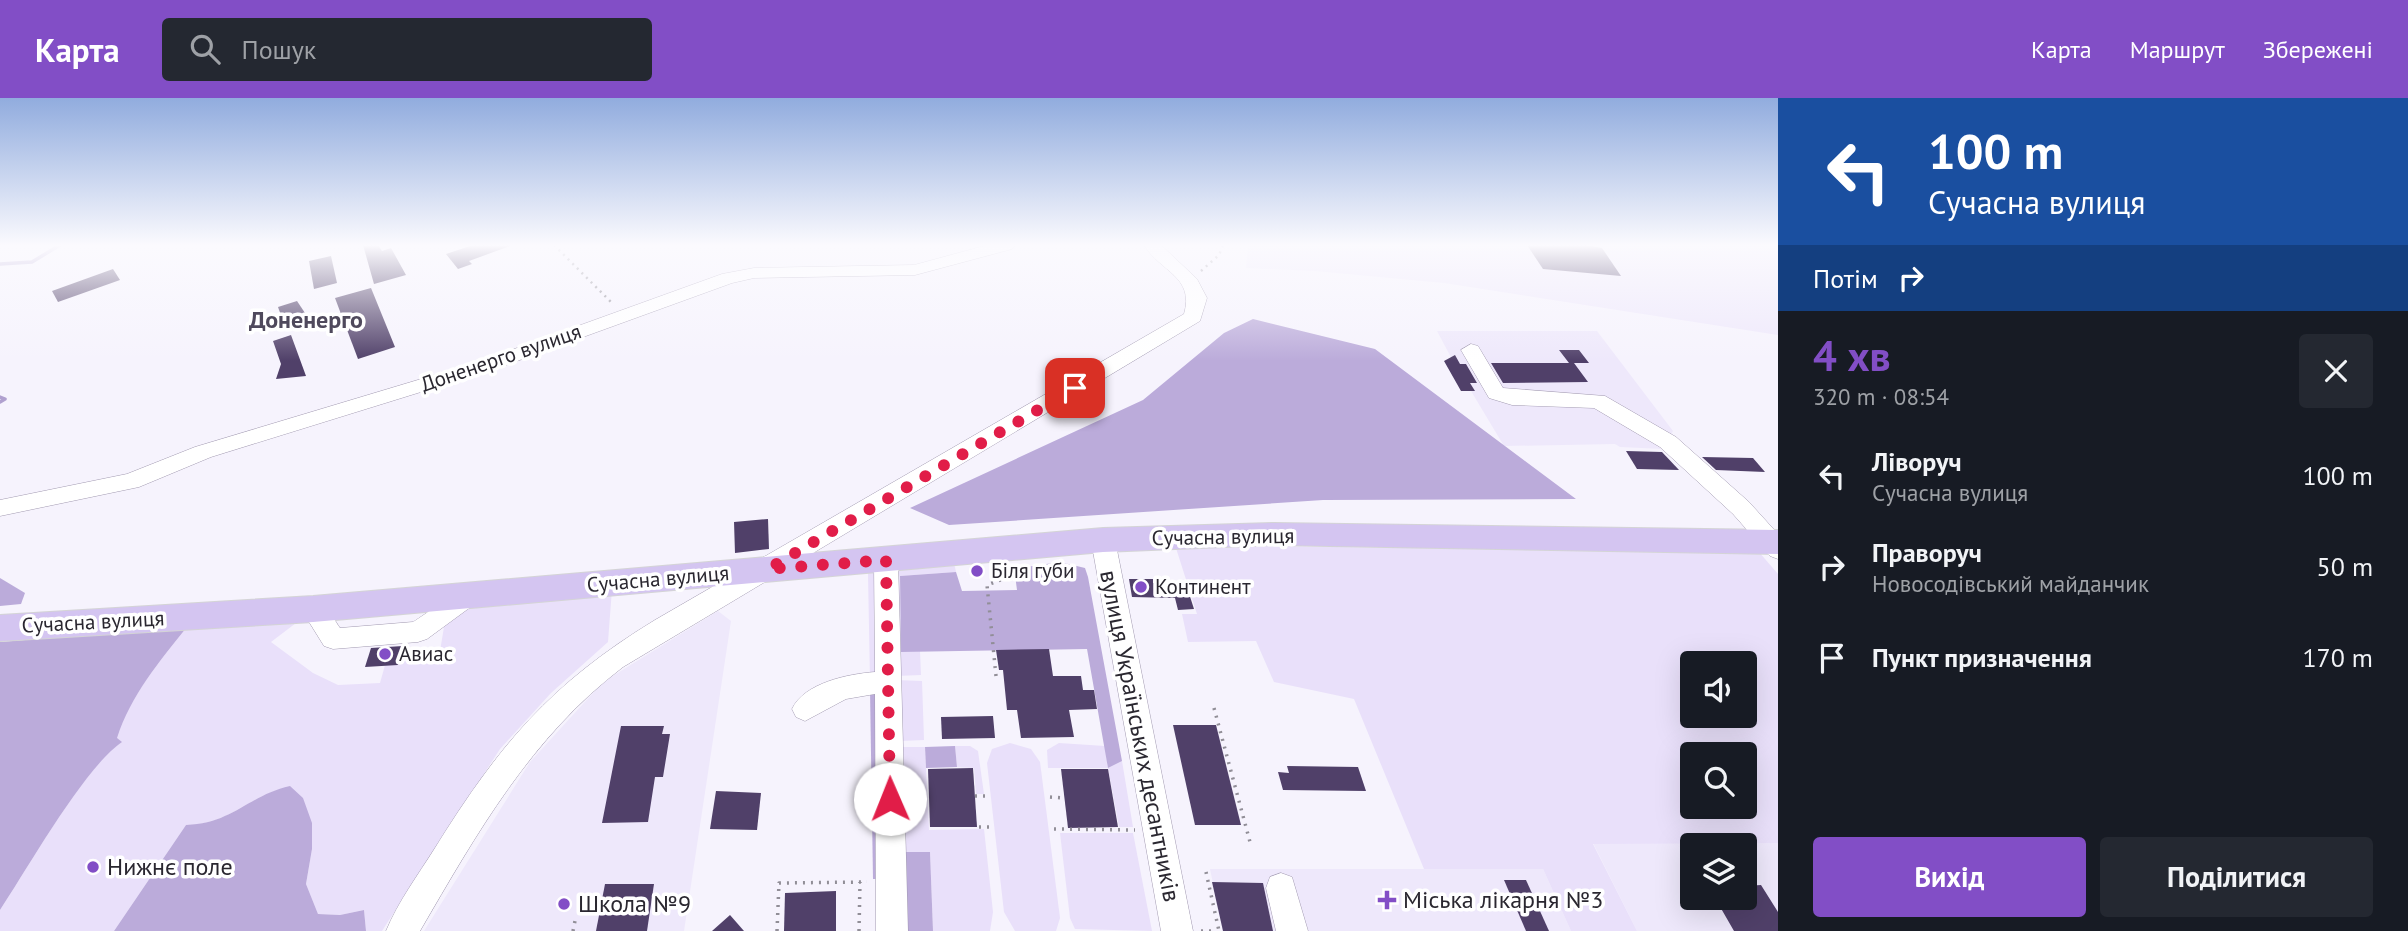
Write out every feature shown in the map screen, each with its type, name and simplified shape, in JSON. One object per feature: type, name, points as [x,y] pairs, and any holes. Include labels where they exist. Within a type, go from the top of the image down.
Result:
[{"type":"main road","name":"Сучасна вулиця","points":[[0,628],[313,609],[1103,540],[1273,534],[1776,544]]},
{"type":"street","name":"Доненерго вулиця","points":[[0,508],[131,481],[204,452],[488,365],[708,284]]},
{"type":"street","points":[[402,931],[479,802],[544,722],[589,678],[660,629],[768,569],[1193,317],[1198,298],[1191,284]]},
{"type":"street","points":[[1471,350],[1496,393],[1513,398],[1598,401],[1668,442],[1741,508],[1776,544]]},
{"type":"street","name":"вулиця Українських десантників","points":[[1103,540],[1177,931]]},
{"type":"street","points":[[886,560],[892,931]]},
{"type":"street","points":[[805,709],[829,693],[849,687],[877,684],[889,678]]},
{"type":"street","points":[[1281,888],[1292,931]]},
{"type":"path","points":[[592,284],[623,316]]},
{"type":"path","points":[[996,676],[987,585],[1006,578],[1003,562]]},
{"type":"path","points":[[1214,708],[1250,842]]},
{"type":"path","points":[[975,796],[986,796]]},
{"type":"path","points":[[1049,797],[1064,798]]},
{"type":"path","points":[[979,827],[989,827]]},
{"type":"path","points":[[1054,829],[1135,830]]},
{"type":"path","points":[[1206,872],[1219,931]]},
{"type":"path","points":[[777,931],[779,883],[891,882]]},
{"type":"path","points":[[859,931],[860,883]]},
{"type":"path","points":[[573,931],[575,921]]},
{"type":"path","points":[[1194,930],[1213,931]]},
{"type":"shaded area","points":[[1450,284],[1778,284],[1778,335]]},
{"type":"shaded area","points":[[1253,319],[1375,349],[1576,499],[1323,500],[949,525],[910,508],[1143,400],[1224,333]]},
{"type":"shaded area","points":[[1437,331],[1597,331],[1673,431],[1663,449],[1620,447],[1615,444],[1504,446],[1471,391],[1461,391],[1453,361]]},
{"type":"shaded area","points":[[1175,545],[1759,552],[1778,574],[1778,843],[1757,843],[1757,833],[1680,833],[1680,844],[1593,844],[1637,931],[1571,931],[1543,869],[1424,869],[1354,699],[1274,682],[1256,641],[1188,642],[1182,614],[1197,614]]},
{"type":"shaded area","points":[[1060,562],[1085,568],[1088,577],[1122,761],[1108,768],[1087,649],[901,652],[900,576],[956,572],[962,591],[1017,590],[1015,575],[1027,574],[1026,567]]},
{"type":"shaded area","points":[[954,563],[956,572],[900,576],[901,652],[920,651],[921,675],[896,676],[896,568]]},
{"type":"shaded area","points":[[868,573],[874,573],[876,674],[870,680]]},
{"type":"shaded area","points":[[0,578],[25,593],[21,604],[0,606]]},
{"type":"shaded area","points":[[612,589],[608,642],[551,693],[500,749],[382,931],[366,931],[364,910],[340,915],[318,914],[306,884],[312,849],[290,787],[262,796],[216,820],[186,825],[114,931],[0,931],[0,910],[90,773],[121,742],[116,738],[129,707],[187,627],[296,623],[271,642],[313,673],[338,685],[380,683],[387,658],[440,651],[445,621],[461,607]]},
{"type":"shaded area","points":[[718,611],[731,621],[684,931],[424,931],[530,762],[603,682]]},
{"type":"shaded area","points":[[187,627],[156,666],[130,707],[117,738],[122,742],[91,773],[74,796],[0,910],[0,642]]},
{"type":"shaded area","points":[[895,680],[922,681],[924,740],[900,741]]},
{"type":"shaded area","points":[[870,690],[877,694],[881,879],[873,879]]},
{"type":"shaded area","points":[[1010,743],[1031,749],[1040,762],[1060,918],[1056,931],[1015,931],[1004,912],[987,763],[992,749]]},
{"type":"shaded area","points":[[1059,743],[1105,746],[1108,768],[1048,768],[1047,750]]},
{"type":"shaded area","points":[[955,746],[970,746],[978,751],[984,794],[976,794],[974,768],[957,767]]},
{"type":"shaded area","points":[[955,746],[957,767],[926,768],[925,747]]},
{"type":"shaded area","points":[[901,747],[925,747],[929,830],[984,829],[993,912],[990,931],[933,931],[930,852],[899,852]]},
{"type":"shaded area","points":[[1122,761],[1133,827],[1119,827],[1108,768]]},
{"type":"shaded area","points":[[290,786],[303,798],[312,823],[312,849],[306,884],[318,914],[340,915],[364,910],[366,931],[114,931],[186,825],[216,820],[276,790]]},
{"type":"shaded area","points":[[1060,833],[1133,833],[1152,931],[1075,929],[1070,918]]},
{"type":"shaded area","points":[[1593,843],[1680,843],[1680,910],[1757,910],[1757,843],[1778,843],[1778,931],[1637,931]]},
{"type":"shaded area","points":[[899,852],[930,852],[933,931],[901,931]]},
{"type":"shaded area","name":"Міська лікарня №3","points":[[1210,869],[1543,869],[1571,931],[1223,931]]},
{"type":"building","points":[[72,284],[109,284],[58,302],[52,291]]},
{"type":"building","points":[[313,284],[334,284],[314,289]]},
{"type":"building","points":[[371,288],[395,347],[358,359],[335,298]]},
{"type":"building","points":[[297,301],[305,313],[283,321],[278,307]]},
{"type":"building","points":[[291,335],[306,376],[276,379],[281,364],[273,341]]},
{"type":"building","points":[[1559,350],[1579,350],[1589,363],[1574,363],[1588,382],[1503,383],[1491,363],[1569,363]]},
{"type":"building","points":[[1455,355],[1460,364],[1466,364],[1477,383],[1470,383],[1475,391],[1461,391],[1444,361]]},
{"type":"building","points":[[1626,451],[1662,452],[1679,470],[1637,469]]},
{"type":"building","points":[[1702,457],[1753,458],[1765,472],[1716,470]]},
{"type":"building","points":[[768,519],[769,549],[735,553],[734,522]]},
{"type":"building","points":[[1129,579],[1153,579],[1153,583],[1185,581],[1194,609],[1178,610],[1175,598],[1132,597]]},
{"type":"building","name":"Авиас","points":[[403,646],[398,665],[365,667],[371,648]]},
{"type":"building","points":[[1049,649],[1053,676],[1081,676],[1083,690],[1094,690],[1097,709],[1069,710],[1074,737],[1021,738],[1017,710],[1007,710],[1003,670],[999,670],[996,650]]},
{"type":"building","points":[[993,716],[995,738],[942,739],[941,717]]},
{"type":"building","points":[[1173,725],[1216,725],[1241,825],[1195,825]]},
{"type":"building","points":[[621,726],[664,726],[662,734],[670,734],[663,777],[655,777],[648,822],[602,823]]},
{"type":"building","points":[[1287,766],[1358,767],[1366,791],[1283,790],[1278,772],[1289,773]]},
{"type":"building","points":[[973,768],[977,827],[930,827],[928,769]]},
{"type":"building","points":[[1061,769],[1108,769],[1118,827],[1068,828]]},
{"type":"building","points":[[716,791],[761,793],[757,830],[710,829]]},
{"type":"building","points":[[1504,880],[1526,880],[1549,931],[1526,931]]},
{"type":"building","points":[[1212,882],[1263,883],[1273,931],[1223,931]]},
{"type":"building","points":[[605,884],[654,884],[647,931],[596,931]]},
{"type":"building","points":[[1757,885],[1761,885],[1778,912],[1778,931],[1734,931],[1722,910],[1757,910]]},
{"type":"building","points":[[836,891],[836,931],[784,931],[785,893]]},
{"type":"building","points":[[730,915],[744,931],[712,931]]},
{"type":"waterway","points":[[0,397],[5,399],[0,402]]},
{"type":"place","name":"Біля губи","points":[[977,571]]},
{"type":"place","name":"Континент","points":[[1141,587]]},
{"type":"place","name":"Авиас","points":[[385,654]]},
{"type":"place","name":"Нижнє поле","points":[[93,867]]},
{"type":"place","name":"Міська лікарня №3","points":[[1387,900]]},
{"type":"place","name":"Школа №9","points":[[564,904]]},
{"type":"district","name":"Доненерго","points":[[306,320]]},
{"type":"route","points":[[890,799],[886,560],[768,569],[1075,388]]}]
